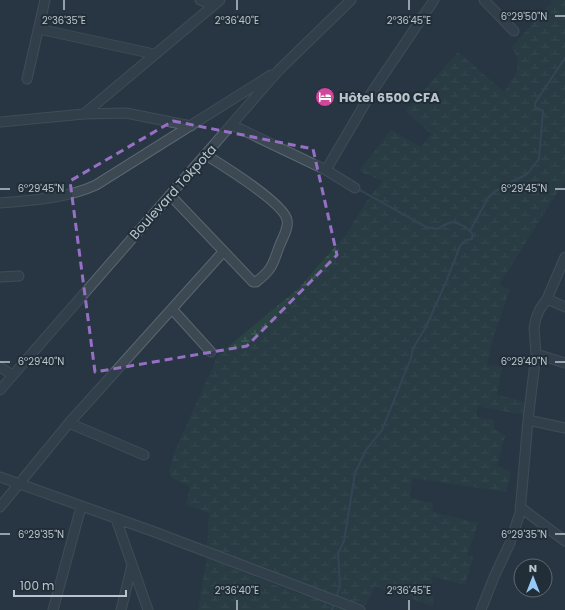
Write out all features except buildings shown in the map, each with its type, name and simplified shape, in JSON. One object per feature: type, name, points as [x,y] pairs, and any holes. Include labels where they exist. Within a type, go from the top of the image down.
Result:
[{"type":"street","points":[[27,79],[45,0]]},
{"type":"street","points":[[200,0],[217,3]]},
{"type":"street","name":"Boulevard Tokpota","points":[[0,390],[279,70],[351,0]]},
{"type":"street","points":[[326,170],[370,95],[434,0]]},
{"type":"street","points":[[484,0],[514,31]]},
{"type":"street","points":[[84,114],[154,54],[217,3]]},
{"type":"street","points":[[39,29],[154,54]]},
{"type":"street","points":[[0,203],[44,199],[82,191],[96,185],[279,70]]},
{"type":"street","points":[[0,122],[84,114],[126,112],[191,126]]},
{"type":"street","points":[[232,125],[326,170],[355,188]]},
{"type":"street","points":[[170,196],[253,282],[256,282],[267,274],[288,221],[284,213],[260,190],[206,155]]},
{"type":"street","points":[[0,507],[69,423],[223,252]]},
{"type":"street","points":[[481,610],[510,543],[520,508],[536,354],[534,328],[536,318],[547,300],[565,257]]},
{"type":"street","points":[[0,277],[19,276]]},
{"type":"street","points":[[547,300],[565,307]]},
{"type":"street","points":[[172,309],[211,352]]},
{"type":"street","points":[[536,354],[565,363]]},
{"type":"street","points":[[0,367],[12,375]]},
{"type":"street","points":[[528,420],[565,428]]},
{"type":"street","points":[[69,423],[144,455]]},
{"type":"street","points":[[0,477],[358,609]]},
{"type":"street","points":[[53,610],[81,507]]},
{"type":"street","points":[[520,508],[565,541]]},
{"type":"street","points":[[116,519],[148,610]]},
{"type":"street","points":[[121,610],[132,565]]},
{"type":"highlighted area","points":[[173,121],[313,149],[337,255],[247,346],[95,372],[70,181]]},
{"type":"green space","points":[[550,0],[565,0],[565,180],[499,285],[510,289],[495,331],[487,364],[502,367],[497,395],[524,402],[524,415],[477,406],[477,417],[494,420],[494,429],[505,436],[497,466],[511,472],[506,492],[412,478],[410,498],[432,503],[433,512],[478,523],[467,555],[473,557],[465,585],[432,576],[433,606],[375,586],[366,605],[357,602],[353,610],[198,610],[207,558],[301,595],[305,585],[207,547],[209,513],[186,505],[190,486],[173,479],[169,471],[174,453],[218,355],[298,289],[347,233],[368,199],[383,181],[359,171],[391,130],[421,147],[431,134],[406,111],[458,52],[504,92],[517,72],[518,59],[512,47],[552,2]]},
{"type":"waterway","points":[[470,231],[488,198],[494,192],[527,174],[539,159],[543,111],[535,107],[535,103],[565,58]]},
{"type":"waterway","points":[[336,598],[340,586],[338,553],[344,541],[355,473],[366,450],[382,430],[411,358],[413,348],[426,327],[460,246],[466,240],[472,239],[473,235],[466,228],[452,222],[437,229],[426,227],[358,189]]},
{"type":"waterway","points":[[332,610],[335,602]]},
{"type":"place","name":"Hôtel 6500 CFA","points":[[325,97]]}]
